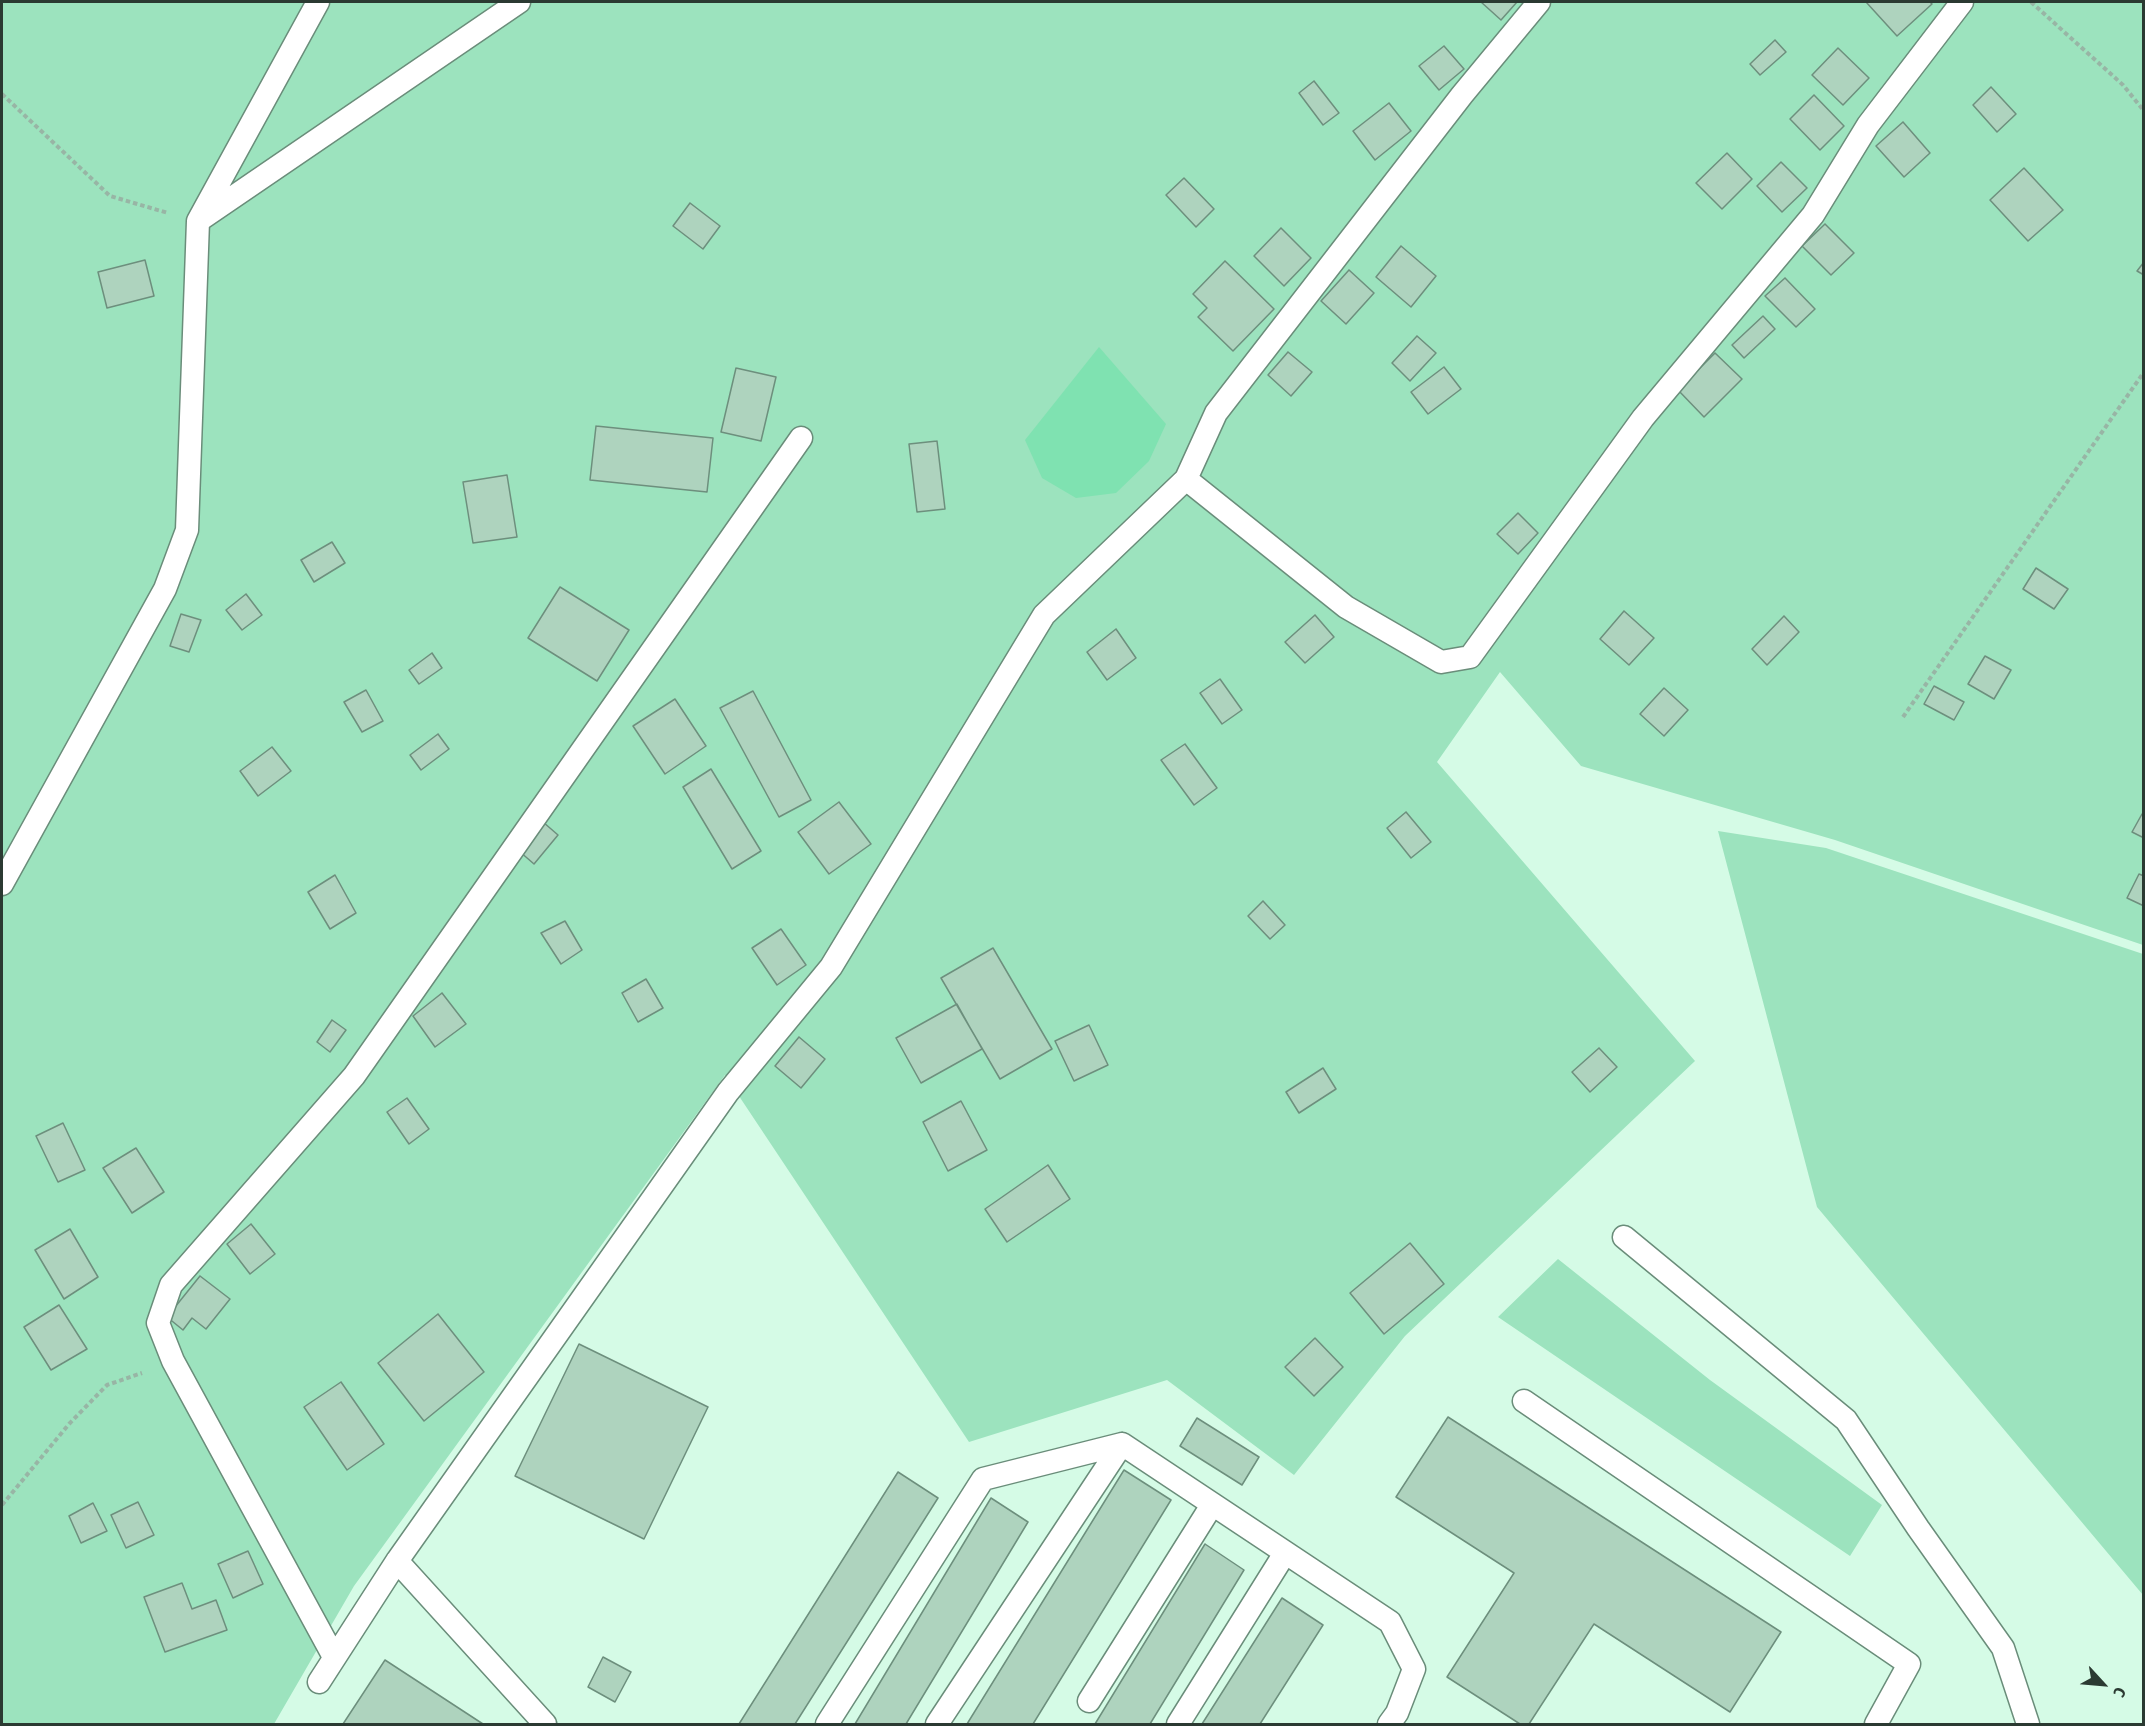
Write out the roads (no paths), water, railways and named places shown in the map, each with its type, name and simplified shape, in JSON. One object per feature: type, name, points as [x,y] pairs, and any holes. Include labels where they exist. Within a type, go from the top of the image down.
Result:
[{"type":"lane","points":[[2,884],[165,589],[187,530],[198,221],[318,2]]},
{"type":"lane","points":[[198,221],[519,2]]},
{"type":"lane","points":[[319,1682],[397,1561],[728,1092],[831,967],[1044,615],[1186,479],[1216,413],[1455,105],[1539,2]]},
{"type":"lane","points":[[1186,479],[1346,607],[1441,662],[1470,657],[1643,418],[1813,215],[1868,125],[1962,2]]},
{"type":"lane","points":[[334,1657],[173,1361],[158,1323],[171,1285],[354,1076],[801,438]]},
{"type":"lane","points":[[1624,1237],[1846,1420],[1918,1528],[2003,1648],[2028,1725]]},
{"type":"lane","points":[[1524,1401],[1909,1664],[1876,1725]]},
{"type":"lane","points":[[937,1725],[1122,1444]]},
{"type":"lane","points":[[827,1725],[983,1479],[1122,1444],[1390,1622],[1414,1669],[1400,1721]]},
{"type":"lane","points":[[1089,1701],[1212,1505]]},
{"type":"lane","points":[[1178,1725],[1285,1553]]},
{"type":"lane","points":[[397,1561],[545,1725]]}]
